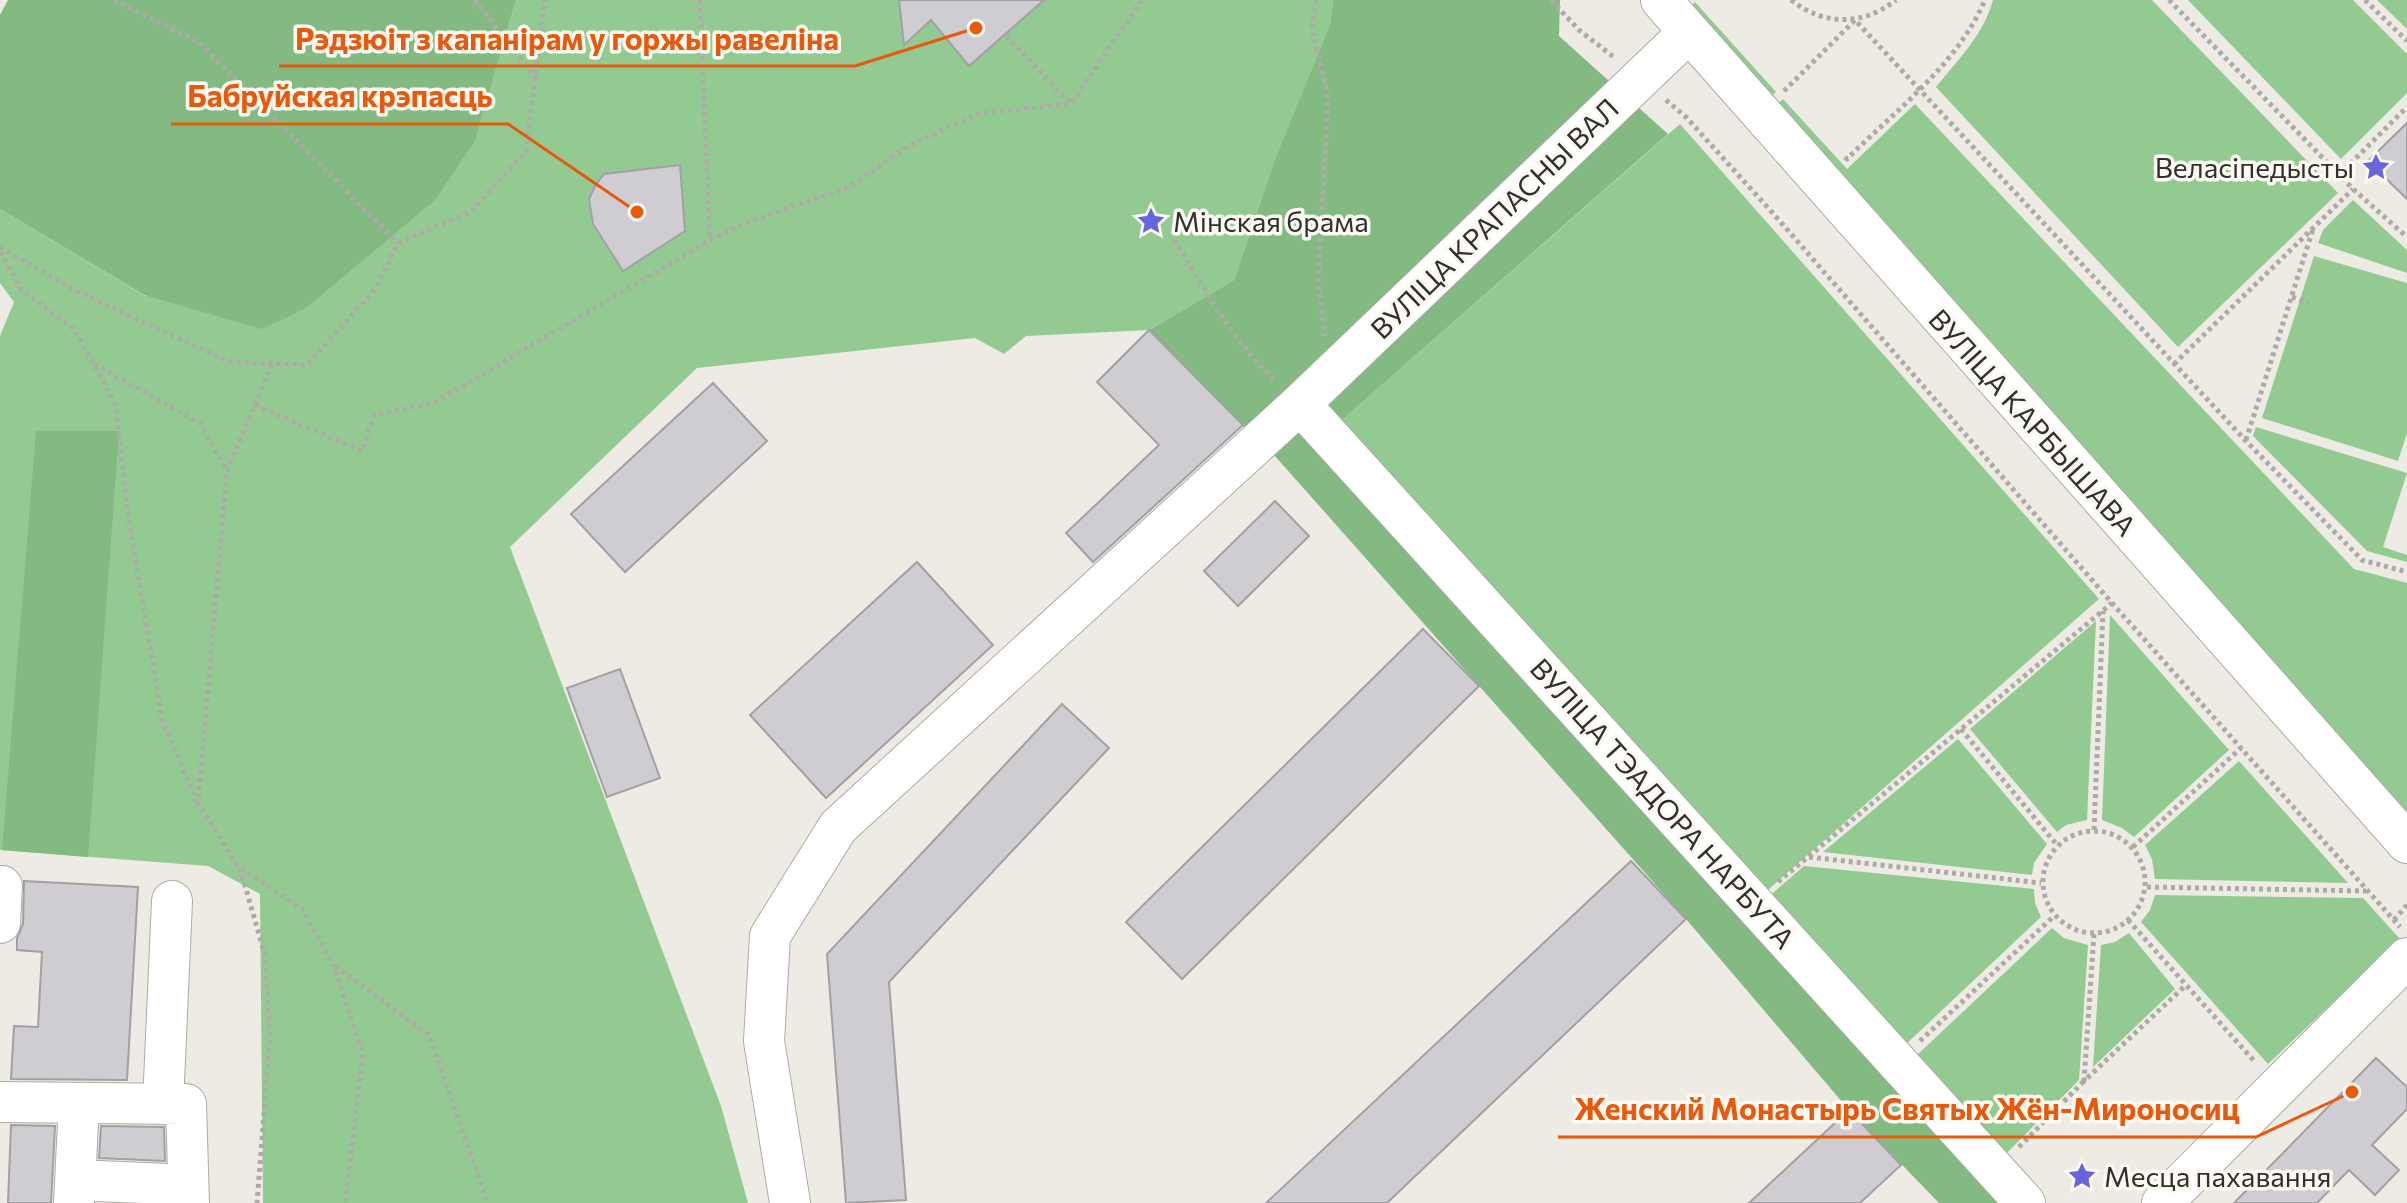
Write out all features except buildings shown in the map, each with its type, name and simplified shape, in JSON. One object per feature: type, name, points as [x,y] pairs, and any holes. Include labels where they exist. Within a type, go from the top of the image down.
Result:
[{"type":"street","name":"ВУЛІЦА КАРБЫШАВА","points":[[1661,0],[2407,843]]},
{"type":"street","name":"ВУЛІЦА КРАПАСНЫ ВАЛ","points":[[790,1203],[764,1041],[770,936],[838,827],[1300,404],[1688,33]]},
{"type":"street","name":"ВУЛІЦА ТЭАДОРА НАРБУТА","points":[[1300,404],[2025,1203]]},
{"type":"street","points":[[163,1104],[172,901]]},
{"type":"street","points":[[2162,1203],[2407,958]]},
{"type":"street","points":[[0,1118],[0,1102],[186,1104],[188,1194],[75,1192],[79,1103]]},
{"type":"path","points":[[114,0],[200,43],[398,243]]},
{"type":"path","points":[[475,0],[535,78]]},
{"type":"path","points":[[0,250],[74,290],[230,362],[307,365],[376,288],[398,243],[470,212],[526,152],[545,0]]},
{"type":"path","points":[[700,0],[710,240]]},
{"type":"path","points":[[1071,104],[1142,0]]},
{"type":"path","points":[[1316,0],[1312,28],[1328,98],[1318,283],[1330,375]]},
{"type":"path","points":[[1551,0],[1579,30],[1686,117],[2407,934]]},
{"type":"path","points":[[1791,0],[1809,13],[1825,18],[1855,20],[1878,13],[1896,0]]},
{"type":"path","points":[[1847,159],[1963,42],[1985,0]]},
{"type":"path","points":[[2169,0],[2353,189],[2405,232]]},
{"type":"path","points":[[2365,0],[2407,41]]},
{"type":"path","points":[[1855,20],[2246,441],[2362,560],[2407,572]]},
{"type":"path","points":[[1758,112],[1775,100],[1855,20]]},
{"type":"path","points":[[1006,36],[1071,104]]},
{"type":"path","points":[[255,405],[362,451],[374,415],[434,403],[710,240],[753,220],[847,188],[910,145],[980,113],[1071,104]]},
{"type":"path","points":[[2339,175],[2407,107]]},
{"type":"path","points":[[2174,364],[2353,189]]},
{"type":"path","points":[[2246,441],[2314,227]]},
{"type":"path","points":[[1174,240],[1206,292],[1259,366],[1300,404]]},
{"type":"path","points":[[0,250],[22,290],[74,329],[116,405],[128,514],[162,719],[198,804],[239,867],[265,955],[270,1037],[257,1203]]},
{"type":"path","points":[[2292,297],[2309,303]]},
{"type":"path","points":[[93,363],[200,423],[227,471]]},
{"type":"path","points":[[198,804],[227,471],[272,364]]},
{"type":"path","points":[[1772,887],[2112,603]]},
{"type":"path","points":[[2094,830],[2103,610]]},
{"type":"path","points":[[1961,729],[2057,845]]},
{"type":"path","points":[[2133,847],[2241,748]]},
{"type":"path","points":[[2094,830],[2112,834],[2133,847],[2143,865],[2147,887],[2141,904],[2128,920],[2111,931],[2094,934],[2073,929],[2053,917],[2044,900],[2041,883],[2045,863],[2057,845],[2072,836],[2094,830]]},
{"type":"path","points":[[1808,857],[2041,883]]},
{"type":"path","points":[[239,867],[302,909],[333,964],[363,1054],[345,1203]]},
{"type":"path","points":[[2147,887],[2367,891]]},
{"type":"path","points":[[2394,920],[2407,905]]},
{"type":"path","points":[[1916,1045],[2053,917]]},
{"type":"path","points":[[2128,920],[2257,1064]]},
{"type":"path","points":[[2084,1081],[2094,934]]},
{"type":"path","points":[[333,964],[429,1035],[488,1203]]},
{"type":"path","points":[[2014,1153],[2084,1081],[2186,985]]},
{"type":"green space","points":[[8,0],[516,0],[476,139],[435,200],[306,308],[262,329],[144,295],[0,209],[0,15]]},
{"type":"green space","points":[[516,0],[1333,0],[1330,24],[1276,156],[1234,280],[1149,330],[1026,336],[1004,354],[975,338],[697,368],[510,547],[721,1106],[748,1203],[263,1203],[260,894],[208,866],[0,850],[0,336],[14,302],[0,283],[0,209],[145,296],[476,139]]},
{"type":"green space","points":[[1333,0],[1560,0],[1559,36],[1668,134],[1342,420],[1299,376],[1246,429],[1149,330],[1234,280],[1276,156],[1330,24]]},
{"type":"green space","points":[[1993,0],[2152,0],[2338,193],[2178,347],[1936,87],[1977,35]]},
{"type":"green space","points":[[2188,0],[2353,0],[2407,54],[2407,93],[2341,159]]},
{"type":"green space","points":[[2377,0],[2407,0],[2407,29]]},
{"type":"green space","points":[[1695,2],[1776,92],[1761,106],[1683,13]]},
{"type":"green space","points":[[1783,99],[1847,169],[1915,104],[2354,569],[2407,583],[2407,827],[1768,113]]},
{"type":"green space","points":[[1680,124],[2099,599],[1761,896],[1342,420]]},
{"type":"green space","points":[[2353,200],[2407,250],[2407,273],[2318,243],[2323,230]]},
{"type":"green space","points":[[2314,256],[2407,283],[2407,433],[2398,461],[2262,418]]},
{"type":"green space","points":[[2256,427],[2407,473],[2383,547],[2407,555],[2407,562],[2367,551],[2253,436]]},
{"type":"green space","points":[[1302,429],[2000,1203],[1939,1203],[1849,1110],[1686,919],[1274,455]]},
{"type":"green space","points":[[36,431],[119,431],[88,857],[2,850]]},
{"type":"green space","points":[[2110,615],[2229,750],[2134,837],[2102,820]]},
{"type":"green space","points":[[2096,621],[2087,820],[2066,825],[2057,832],[1970,729]]},
{"type":"green space","points":[[1958,739],[2047,844],[2034,863],[2032,875],[1823,852]]},
{"type":"green space","points":[[2239,761],[2348,883],[2155,879],[2152,859],[2145,845]]},
{"type":"green space","points":[[1804,866],[2034,889],[2035,903],[2041,917],[1904,1046],[1767,898]]},
{"type":"green space","points":[[2155,895],[2363,898],[2400,939],[2268,1064],[2141,922],[2150,910]]},
{"type":"green space","points":[[2052,928],[2064,938],[2088,945],[2079,1080],[2003,1157],[1916,1056]]},
{"type":"green space","points":[[2129,933],[2175,989],[2093,1067],[2101,945],[2115,942]]},
{"type":"place","name":"Рэдзюіт з капанірам у горжы равеліна","points":[[976,28]]},
{"type":"place","name":"Веласіпедысты","points":[[2376,167]]},
{"type":"place","name":"Бабруйская крэпасць","points":[[637,212]]},
{"type":"place","name":"Мінская брама","points":[[1151,221]]},
{"type":"place","name":"Женский Монастырь Святых Жён-Мироносиц","points":[[2352,1092]]},
{"type":"place","name":"Месца пахавання","points":[[2082,1176]]}]
